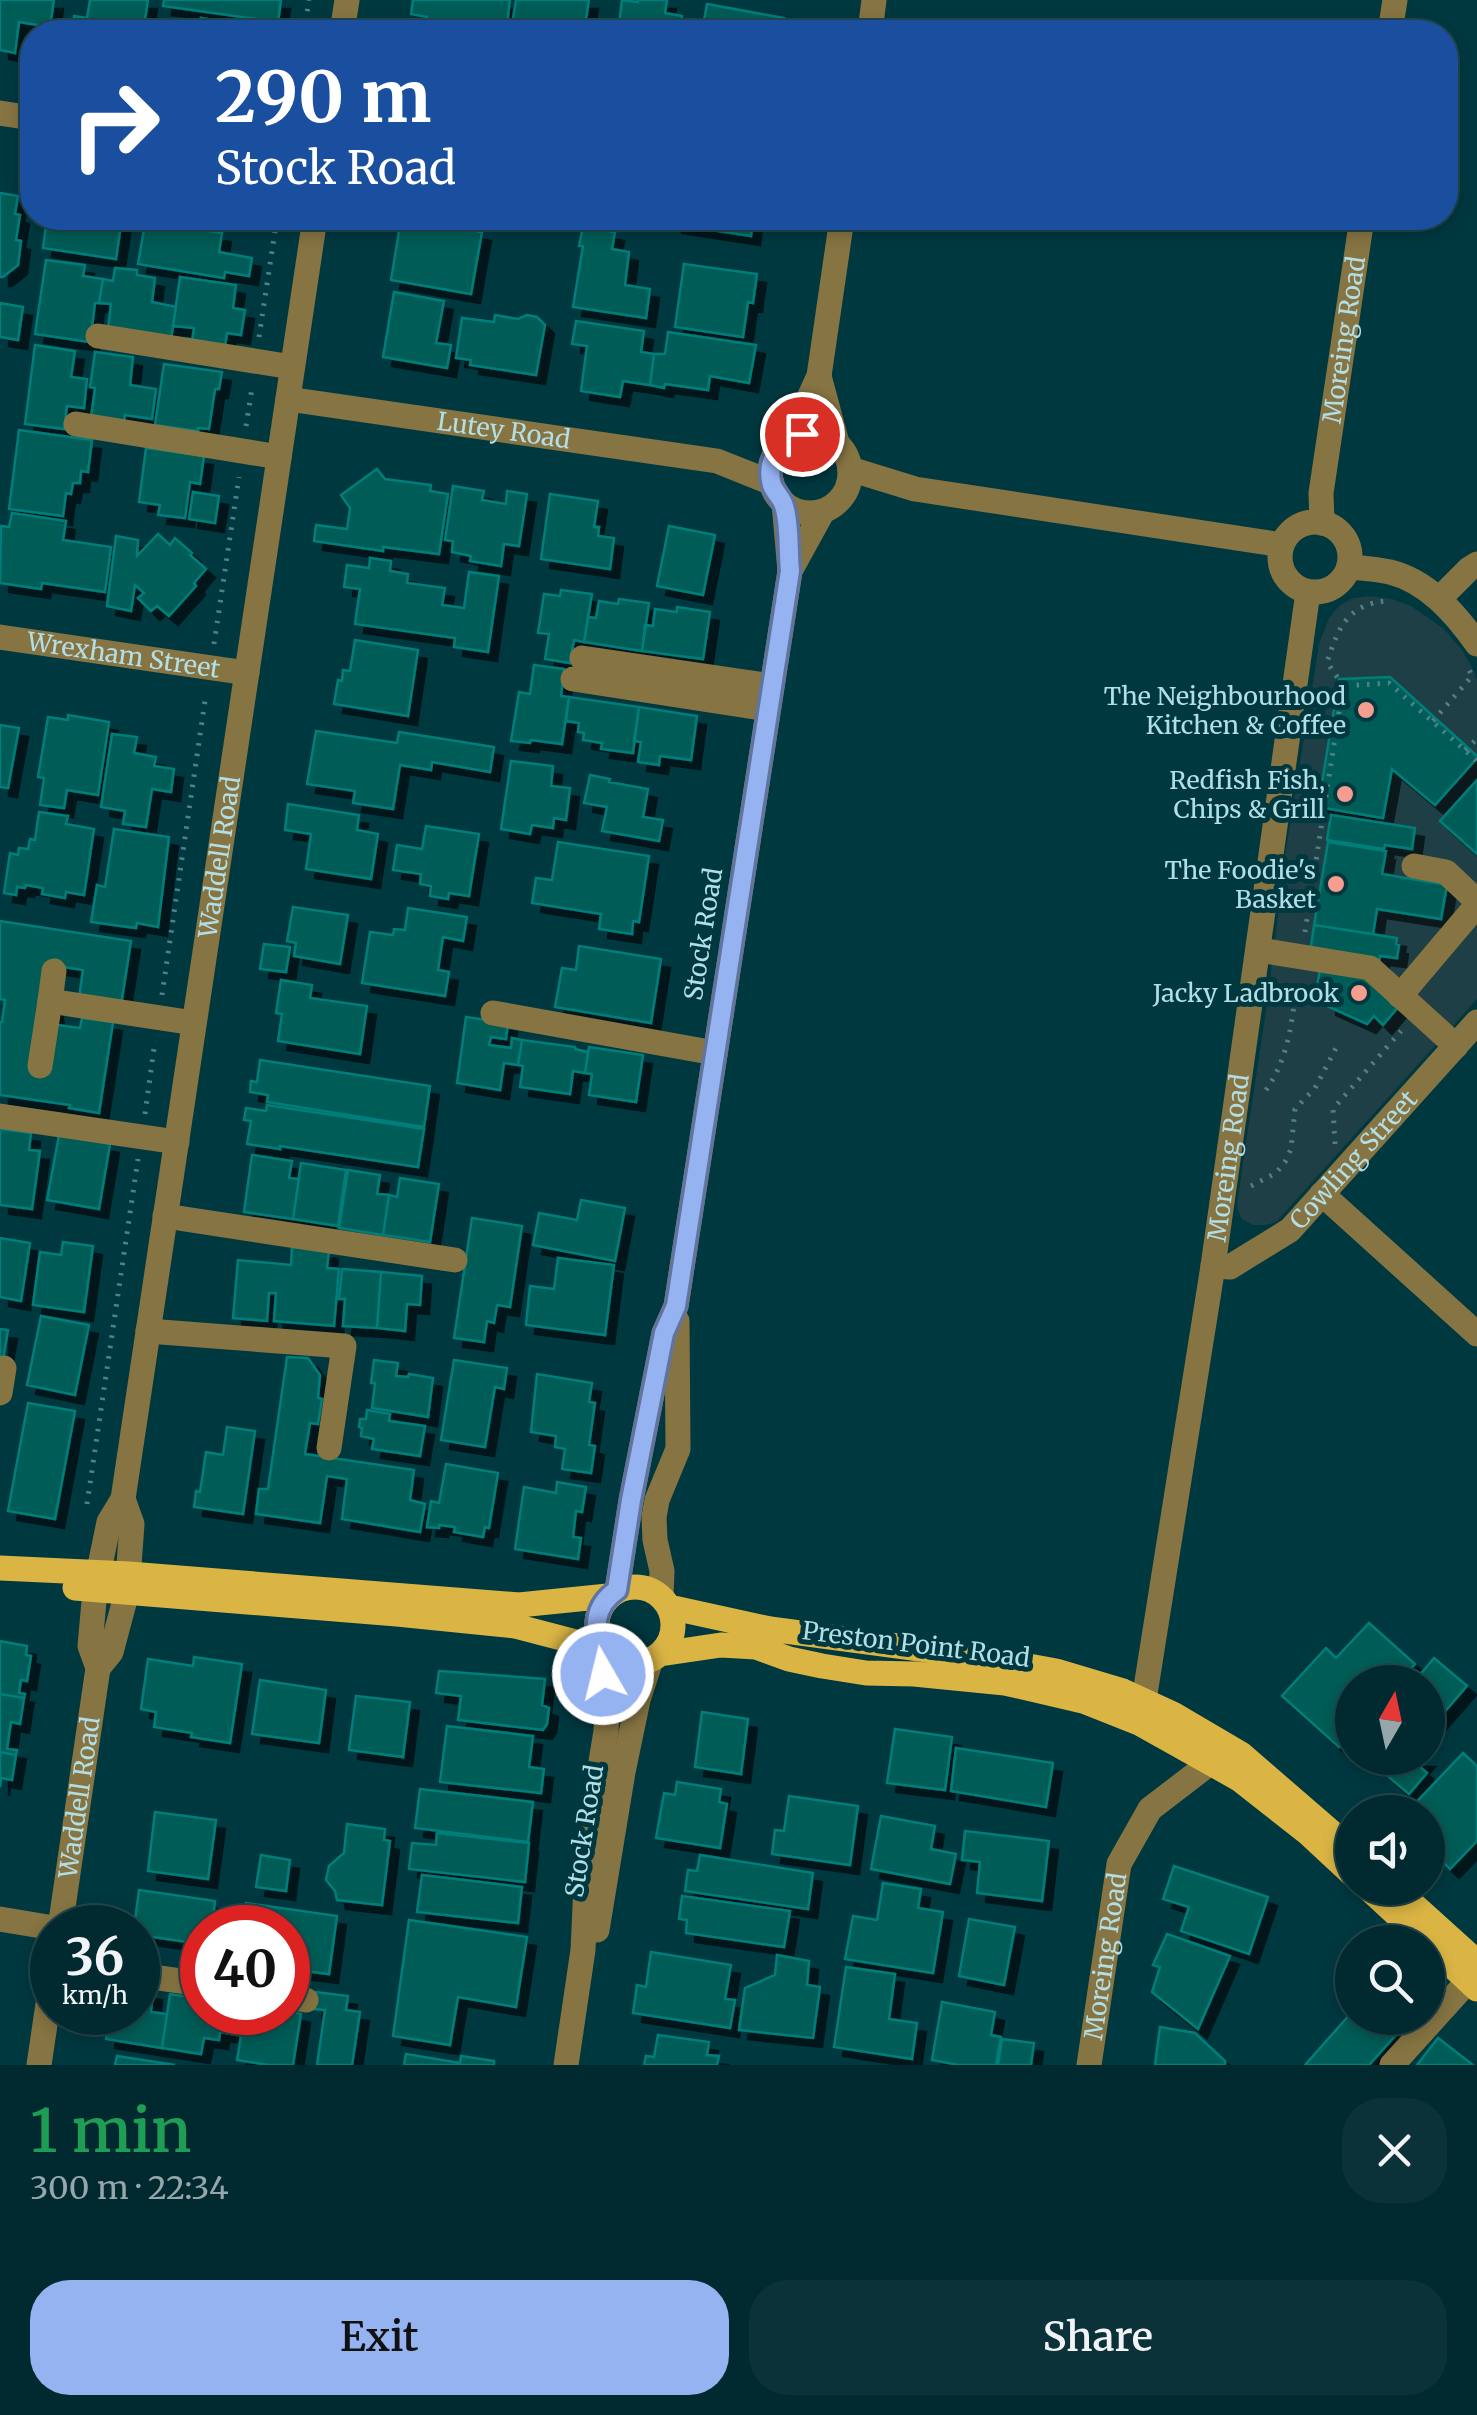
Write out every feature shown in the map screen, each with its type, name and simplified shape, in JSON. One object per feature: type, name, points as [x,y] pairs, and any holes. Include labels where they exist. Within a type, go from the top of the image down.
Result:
[{"type":"main road","points":[[0,1568],[97,1582]]},
{"type":"main road","points":[[0,1582],[128,1583],[518,1605],[613,1593],[638,1586],[665,1602]]},
{"type":"main road","points":[[128,1583],[515,1626],[604,1648],[630,1663],[656,1657]]},
{"type":"main road","name":"Stock Road","points":[[604,1648],[596,1625],[598,1614],[613,1593]]},
{"type":"main road","name":"Preston Point Road","points":[[665,1602],[770,1629],[973,1656],[1086,1679],[1143,1712],[1210,1764],[1239,1779],[1335,1858]]},
{"type":"main road","name":"Stock Road","points":[[656,1657],[673,1632],[673,1619],[665,1602]]},
{"type":"main road","name":"Preston Point Road","points":[[656,1657],[721,1644],[756,1646],[788,1658],[866,1673],[1004,1683],[1083,1701],[1173,1714],[1241,1754],[1335,1835]]},
{"type":"main road","points":[[1388,1905],[1474,1977]]},
{"type":"main road","points":[[1409,1905],[1474,1977]]},
{"type":"street","name":"Waddell Road","points":[[61,1905],[98,1668],[90,1646],[97,1582],[109,1522],[123,1499],[313,230]]},
{"type":"street","name":"Stock Road","points":[[665,1602],[654,1517],[678,1449],[676,1306],[790,571],[778,493],[770,472],[819,376],[840,230]]},
{"type":"street","name":"Moreing Road","points":[[1322,523],[1321,492],[1360,230]]},
{"type":"street","points":[[98,336],[292,367]]},
{"type":"street","name":"Stock Road","points":[[790,571],[850,480],[846,455],[837,443],[819,376]]},
{"type":"street","name":"Lutey Road","points":[[288,399],[718,461],[778,493]]},
{"type":"street","points":[[76,424],[279,457]]},
{"type":"street","points":[[784,444],[802,434],[837,443]]},
{"type":"street","name":"Lutey Road","points":[[718,461],[784,444]]},
{"type":"street","points":[[850,469],[915,489],[1282,544]]},
{"type":"street","points":[[778,493],[796,510],[810,513],[915,489]]},
{"type":"street","points":[[1322,523],[1342,534],[1350,556],[1349,567],[1338,584],[1308,592],[1284,574],[1282,544],[1302,524],[1322,523]]},
{"type":"street","points":[[1439,599],[1477,564]]},
{"type":"street","points":[[1349,567],[1410,579],[1439,599],[1477,644]]},
{"type":"street","name":"Moreing Road","points":[[1143,1712],[1213,1266],[1308,592]]},
{"type":"street","name":"Wrexham Street","points":[[0,638],[247,673]]},
{"type":"street","points":[[577,668],[770,698]]},
{"type":"street","points":[[1409,1004],[1477,903],[1446,872],[1414,866]]},
{"type":"street","points":[[1259,950],[1370,968],[1456,1046]]},
{"type":"street","points":[[40,1066],[54,971]]},
{"type":"street","points":[[50,1000],[194,1023]]},
{"type":"street","points":[[493,1013],[715,1053]]},
{"type":"street","name":"Cowling Street","points":[[1213,1266],[1230,1267],[1290,1230],[1477,1022]]},
{"type":"street","points":[[0,1116],[176,1142]]},
{"type":"street","points":[[1322,1194],[1477,1334]]},
{"type":"street","points":[[165,1216],[455,1260]]},
{"type":"street","name":"Stock Road","points":[[613,1593],[664,1333],[676,1306]]},
{"type":"street","points":[[148,1332],[344,1346],[328,1448]]},
{"type":"street","name":"Waddell Road","points":[[98,1668],[112,1652],[128,1583],[132,1524],[123,1499]]},
{"type":"street","name":"Stock Road","points":[[566,2065],[583,1950],[588,1841],[606,1732],[604,1648]]},
{"type":"street","name":"Stock Road","points":[[583,1950],[598,1928],[638,1700],[656,1657]]},
{"type":"street","name":"Moreing Road","points":[[1088,2065],[1119,1864],[1150,1809],[1210,1764]]},
{"type":"street","points":[[0,1919],[30,1924]]},
{"type":"street","points":[[1392,2065],[1474,1977]]},
{"type":"street","points":[[39,2065],[43,2035]]},
{"type":"path","points":[[105,1541],[82,1539],[275,230]]},
{"type":"path","points":[[1264,1100],[1284,1058],[1343,686],[1327,662],[1346,618],[1373,603],[1395,603]]},
{"type":"path","points":[[1432,721],[1464,687],[1472,676],[1470,671]]},
{"type":"path","points":[[1343,686],[1388,682],[1477,761]]},
{"type":"path","points":[[1465,750],[1477,739]]},
{"type":"path","points":[[1334,1153],[1333,1109],[1409,1004]]},
{"type":"path","points":[[1251,1186],[1276,1173],[1285,1162],[1291,1149],[1295,1108],[1315,1088],[1336,1048]]},
{"type":"path","points":[[1249,1197],[1253,1171]]},
{"type":"shaded area","points":[[1371,596],[1411,606],[1444,629],[1462,650],[1477,681],[1477,999],[1276,1222],[1253,1225],[1242,1219],[1237,1203],[1319,644],[1329,618],[1339,606],[1353,598]]},
{"type":"building","points":[[0,0],[54,0],[51,20],[20,20],[15,53],[0,50]]},
{"type":"building","points":[[90,0],[148,0],[145,20],[73,20],[74,16],[87,18]]},
{"type":"building","points":[[164,0],[281,0],[278,20],[163,6]]},
{"type":"building","points":[[413,0],[510,0],[508,20],[427,20],[411,14]]},
{"type":"building","points":[[516,0],[589,0],[586,19],[591,20],[513,20]]},
{"type":"building","points":[[622,0],[667,0],[665,13],[682,16],[682,20],[620,20]]},
{"type":"building","points":[[707,4],[784,18],[784,20],[704,20]]},
{"type":"building","points":[[0,193],[18,196],[16,240],[21,241],[18,265],[3,277],[0,277]]},
{"type":"building","points":[[45,230],[120,230],[116,259],[43,248]]},
{"type":"building","points":[[144,230],[222,233],[219,252],[252,258],[249,276],[225,272],[224,278],[138,264]]},
{"type":"building","points":[[399,230],[482,232],[471,294],[391,280]]},
{"type":"building","points":[[582,230],[615,232],[612,249],[629,252],[625,285],[650,289],[646,318],[573,307],[583,246],[579,246]]},
{"type":"building","points":[[712,230],[752,230],[751,236]]},
{"type":"building","points":[[46,260],[85,265],[83,276],[103,279],[90,342],[35,334]]},
{"type":"building","points":[[684,264],[757,274],[743,337],[675,327]]},
{"type":"building","points":[[115,268],[137,270],[137,275],[155,278],[152,302],[176,307],[171,339],[108,328],[111,304],[99,303],[103,279],[113,281]]},
{"type":"building","points":[[180,277],[236,285],[233,308],[245,310],[241,335],[227,333],[225,346],[192,342],[194,328],[173,326]]},
{"type":"building","points":[[394,292],[444,301],[436,343],[451,345],[447,368],[383,357]]},
{"type":"building","points":[[0,303],[23,307],[18,340],[0,337]]},
{"type":"building","points":[[495,315],[537,317],[545,325],[536,375],[470,365],[471,360],[456,358],[462,318],[494,322]]},
{"type":"building","points":[[576,321],[644,331],[641,352],[654,354],[650,385],[623,381],[620,397],[581,391],[587,346],[572,344]]},
{"type":"building","points":[[668,332],[756,345],[749,383],[710,376],[708,390],[650,385],[654,354],[665,354]]},
{"type":"building","points":[[35,345],[75,351],[71,377],[87,379],[84,408],[67,406],[64,429],[25,424]]},
{"type":"building","points":[[95,352],[133,357],[130,385],[156,389],[152,419],[125,415],[124,422],[91,418]]},
{"type":"building","points":[[164,364],[222,372],[219,389],[215,389],[209,429],[155,425]]},
{"type":"building","points":[[19,430],[92,440],[88,472],[81,471],[80,483],[73,483],[71,494],[66,493],[63,516],[9,509]]},
{"type":"building","points":[[146,448],[204,456],[200,484],[190,482],[185,518],[158,515],[160,505],[139,502]]},
{"type":"building","points":[[377,469],[385,479],[431,485],[430,491],[448,494],[439,554],[314,541],[316,525],[347,529],[350,508],[341,495]]},
{"type":"building","points":[[453,486],[484,491],[482,500],[506,504],[507,491],[527,494],[519,546],[504,544],[501,566],[470,561],[471,556],[452,552],[453,541],[445,540]]},
{"type":"building","points":[[193,492],[219,496],[215,523],[189,519]]},
{"type":"building","points":[[550,494],[598,501],[594,527],[599,527],[598,536],[614,538],[610,569],[541,559]]},
{"type":"building","points":[[12,513],[66,521],[63,540],[111,547],[105,592],[42,583],[41,589],[0,583],[1,526],[9,527]]},
{"type":"building","points":[[669,526],[715,535],[703,595],[657,586]]},
{"type":"building","points":[[158,534],[170,545],[175,538],[206,569],[194,583],[196,586],[169,616],[157,606],[151,611],[138,598],[144,593],[135,585],[131,611],[107,606],[116,536],[138,540],[137,556]]},
{"type":"building","points":[[370,558],[391,561],[390,571],[408,574],[407,583],[445,588],[442,605],[464,608],[469,572],[499,576],[488,652],[454,647],[455,638],[355,624],[360,589],[344,587],[347,565],[369,568]]},
{"type":"building","points":[[561,590],[592,594],[584,642],[574,640],[570,663],[545,659],[549,634],[538,633],[544,594],[560,596]]},
{"type":"building","points":[[619,599],[649,603],[642,651],[584,642],[588,617],[596,618],[599,601],[618,604]]},
{"type":"building","points":[[677,607],[710,612],[703,659],[642,651],[645,625],[653,626],[655,609],[677,612]]},
{"type":"building","points":[[355,640],[418,650],[408,716],[334,704],[338,680],[342,681],[343,670],[350,671]]},
{"type":"building","points":[[534,665],[564,669],[561,696],[569,697],[562,744],[511,741],[519,692],[530,694]]},
{"type":"building","points":[[1390,677],[1477,758],[1435,805],[1392,769],[1383,818],[1318,807],[1339,679]]},
{"type":"building","points":[[569,697],[639,707],[633,753],[601,749],[602,743],[583,740],[584,733],[578,732],[579,723],[566,721]]},
{"type":"building","points":[[639,707],[697,716],[691,760],[660,756],[659,765],[638,762],[641,742],[634,741]]},
{"type":"building","points":[[68,715],[109,722],[98,795],[67,790],[64,808],[40,805],[44,778],[38,777],[48,717],[68,720]]},
{"type":"building","points":[[0,725],[19,728],[8,788],[0,787]]},
{"type":"building","points":[[316,731],[397,743],[399,732],[494,747],[490,772],[432,762],[431,770],[400,765],[393,809],[353,803],[355,791],[307,784]]},
{"type":"building","points":[[112,734],[137,737],[134,753],[156,757],[154,766],[174,769],[171,792],[152,789],[146,827],[123,824],[125,811],[101,807]]},
{"type":"building","points":[[511,761],[553,766],[551,786],[570,788],[566,820],[554,818],[553,828],[532,825],[530,834],[501,829]]},
{"type":"building","points":[[590,775],[648,789],[643,817],[663,820],[659,841],[602,831],[607,807],[584,803]]},
{"type":"building","points":[[1477,780],[1477,854],[1440,821]]},
{"type":"building","points":[[288,804],[359,815],[357,830],[378,834],[371,879],[306,869],[311,834],[285,830]]},
{"type":"building","points":[[39,812],[68,816],[66,824],[94,829],[84,895],[66,892],[65,898],[42,894],[43,888],[26,885],[17,887],[16,895],[4,893],[10,853],[18,855],[19,848],[28,849],[30,839],[35,840]]},
{"type":"building","points":[[1331,815],[1415,828],[1412,849],[1327,840]]},
{"type":"building","points":[[426,826],[479,834],[469,896],[430,896],[431,886],[420,884],[421,874],[393,870],[397,845],[422,849]]},
{"type":"building","points":[[114,829],[169,837],[158,927],[91,922],[97,885],[105,887]]},
{"type":"building","points":[[558,842],[649,856],[639,922],[633,921],[632,934],[599,929],[601,914],[532,903],[536,878],[552,880]]},
{"type":"building","points":[[1328,842],[1386,851],[1382,874],[1447,885],[1441,919],[1377,909],[1373,934],[1314,925]]},
{"type":"building","points":[[293,907],[348,915],[340,964],[294,956],[296,943],[287,941]]},
{"type":"building","points":[[408,908],[467,917],[463,941],[443,937],[438,970],[449,972],[445,996],[362,983],[370,932],[393,935],[394,929],[405,930]]},
{"type":"building","points":[[0,921],[131,941],[121,1005],[79,998],[83,970],[45,964],[57,1025],[80,1028],[82,1018],[113,1022],[99,1113],[0,1095],[0,1022],[5,1000],[0,999]]},
{"type":"building","points":[[1314,925],[1397,938],[1397,958],[1380,956],[1379,963],[1310,953]]},
{"type":"building","points":[[264,944],[290,947],[286,972],[260,969]]},
{"type":"building","points":[[579,946],[661,959],[651,1023],[555,1007],[562,968],[576,970]]},
{"type":"building","points":[[1320,969],[1365,975],[1399,1006],[1383,1025],[1374,1016],[1367,1024],[1327,1006],[1328,995],[1316,993]]},
{"type":"building","points":[[281,980],[312,985],[310,998],[367,1006],[360,1054],[278,1041],[282,1014],[276,1013]]},
{"type":"building","points":[[466,1017],[508,1023],[506,1039],[491,1037],[489,1045],[511,1048],[512,1038],[522,1040],[518,1065],[504,1063],[500,1090],[457,1083]]},
{"type":"building","points":[[522,1040],[588,1052],[585,1073],[573,1071],[570,1094],[520,1087]]},
{"type":"building","points":[[589,1047],[643,1055],[636,1102],[589,1095],[592,1074],[585,1073]]},
{"type":"building","points":[[260,1060],[430,1086],[424,1127],[267,1102],[268,1095],[250,1092],[251,1081],[257,1082]]},
{"type":"building","points":[[267,1105],[424,1129],[418,1167],[247,1144],[251,1121],[244,1120],[246,1108],[266,1111]]},
{"type":"building","points":[[0,1129],[31,1133],[29,1150],[40,1151],[32,1209],[0,1205]]},
{"type":"building","points":[[59,1135],[110,1144],[99,1209],[47,1200]]},
{"type":"building","points":[[252,1155],[292,1161],[289,1178],[299,1179],[293,1219],[244,1212]]},
{"type":"building","points":[[301,1163],[346,1170],[338,1226],[293,1219]]},
{"type":"building","points":[[348,1170],[380,1175],[377,1194],[389,1195],[383,1235],[339,1228]]},
{"type":"building","points":[[400,1178],[439,1184],[430,1242],[383,1235],[389,1195],[397,1197]]},
{"type":"building","points":[[581,1200],[625,1208],[615,1261],[533,1245],[539,1213],[577,1220]]},
{"type":"building","points":[[472,1218],[522,1226],[510,1307],[497,1305],[494,1323],[487,1321],[484,1342],[454,1338]]},
{"type":"building","points":[[0,1238],[30,1243],[21,1301],[0,1297]]},
{"type":"building","points":[[63,1242],[93,1246],[84,1312],[33,1305],[40,1252],[61,1255]]},
{"type":"building","points":[[292,1247],[329,1250],[327,1268],[339,1269],[334,1326],[274,1321],[276,1293],[269,1293],[267,1321],[233,1318],[238,1260],[291,1265]]},
{"type":"building","points":[[558,1258],[614,1265],[605,1335],[526,1325],[530,1286],[554,1289]]},
{"type":"building","points":[[342,1269],[381,1272],[377,1328],[343,1326],[345,1299],[339,1299]]},
{"type":"building","points":[[381,1272],[422,1276],[420,1305],[407,1304],[405,1331],[377,1328]]},
{"type":"building","points":[[41,1316],[89,1325],[75,1395],[27,1385]]},
{"type":"building","points":[[0,1329],[8,1330],[3,1360],[0,1359]]},
{"type":"building","points":[[287,1357],[308,1358],[320,1375],[318,1424],[310,1423],[305,1454],[414,1470],[410,1500],[425,1504],[420,1532],[342,1519],[347,1479],[327,1476],[320,1523],[256,1514],[259,1489],[268,1489]]},
{"type":"building","points":[[374,1360],[398,1363],[396,1376],[433,1378],[428,1417],[372,1408]]},
{"type":"building","points":[[454,1360],[507,1368],[504,1389],[495,1387],[485,1447],[441,1440]]},
{"type":"building","points":[[537,1374],[592,1383],[589,1402],[595,1403],[589,1445],[595,1446],[591,1473],[562,1469],[565,1449],[555,1447],[556,1436],[531,1432]]},
{"type":"building","points":[[28,1403],[75,1411],[55,1519],[8,1511]]},
{"type":"building","points":[[367,1410],[390,1414],[389,1421],[425,1426],[420,1456],[372,1449],[374,1439],[361,1436],[359,1427]]},
{"type":"building","points":[[227,1427],[255,1431],[243,1514],[194,1507],[206,1452],[223,1455]]},
{"type":"building","points":[[446,1464],[498,1473],[489,1528],[485,1527],[483,1537],[454,1532],[455,1527],[427,1527],[431,1501],[439,1503]]},
{"type":"building","points":[[557,1482],[586,1487],[582,1512],[576,1511],[573,1537],[581,1538],[578,1559],[515,1549],[524,1487],[556,1493]]},
{"type":"building","points":[[1369,1623],[1415,1664],[1335,1665],[1335,1743],[1282,1696],[1326,1648],[1336,1658]]},
{"type":"building","points":[[0,1641],[27,1646],[26,1655],[31,1656],[27,1681],[21,1680],[19,1693],[25,1694],[24,1698],[0,1694]]},
{"type":"building","points":[[194,1657],[242,1664],[230,1743],[154,1727],[156,1712],[141,1709],[148,1659],[193,1666]]},
{"type":"building","points":[[1445,1667],[1467,1686],[1445,1711]]},
{"type":"building","points":[[439,1671],[545,1679],[542,1705],[549,1708],[547,1724],[543,1730],[458,1720],[461,1696],[436,1693]]},
{"type":"building","points":[[260,1680],[326,1690],[319,1743],[252,1734]]},
{"type":"building","points":[[0,1694],[24,1698],[20,1724],[11,1722],[7,1749],[17,1750],[16,1755],[0,1752]]},
{"type":"building","points":[[356,1696],[410,1702],[403,1757],[349,1750]]},
{"type":"building","points":[[702,1712],[748,1719],[741,1774],[695,1767]]},
{"type":"building","points":[[447,1726],[533,1736],[529,1767],[544,1769],[541,1793],[440,1782]]},
{"type":"building","points":[[895,1729],[952,1737],[945,1790],[887,1783]]},
{"type":"building","points":[[956,1748],[1053,1763],[1046,1807],[951,1791]]},
{"type":"building","points":[[0,1752],[16,1755],[12,1780],[1,1778],[0,1787]]},
{"type":"building","points":[[1463,1753],[1477,1766],[1477,1841],[1450,1869],[1445,1864],[1445,1795],[1423,1795]]},
{"type":"building","points":[[1386,1775],[1425,1775],[1409,1794]]},
{"type":"building","points":[[677,1782],[721,1789],[719,1802],[727,1804],[720,1848],[656,1838],[664,1793],[675,1795]]},
{"type":"building","points":[[420,1789],[533,1802],[528,1842],[415,1828]]},
{"type":"building","points":[[789,1796],[858,1806],[850,1865],[772,1854],[775,1830],[784,1831]]},
{"type":"building","points":[[155,1812],[216,1820],[208,1879],[148,1871]]},
{"type":"building","points":[[881,1816],[935,1826],[931,1849],[956,1854],[950,1884],[871,1869]]},
{"type":"building","points":[[347,1824],[385,1829],[384,1840],[390,1841],[382,1905],[337,1900],[326,1880],[329,1866],[344,1853]]},
{"type":"building","points":[[965,1831],[1049,1841],[1042,1901],[977,1893],[980,1862],[962,1860]]},
{"type":"building","points":[[437,1833],[529,1843],[525,1882],[409,1869],[412,1843],[436,1845]]},
{"type":"building","points":[[261,1855],[290,1860],[286,1891],[256,1887]]},
{"type":"building","points":[[700,1855],[813,1873],[808,1909],[685,1891],[688,1870],[697,1871]]},
{"type":"building","points":[[1174,1866],[1268,1897],[1249,1954],[1181,1931],[1189,1907],[1163,1899]]},
{"type":"building","points":[[422,1875],[522,1887],[518,1923],[417,1912]]},
{"type":"building","points":[[883,1883],[921,1889],[918,1908],[943,1912],[933,1973],[845,1959],[853,1916],[877,1920]]},
{"type":"building","points":[[139,1890],[215,1901],[215,1905],[180,1905],[180,1941],[160,1938],[160,1905],[137,1905]]},
{"type":"building","points":[[682,1896],[790,1911],[784,1947],[686,1933],[687,1920],[679,1919]]},
{"type":"building","points":[[310,1912],[337,1916],[329,1974],[310,1972]]},
{"type":"building","points":[[969,1919],[1015,1927],[1004,1985],[959,1976]]},
{"type":"building","points":[[409,1920],[527,1937],[516,2007],[458,1997],[450,2045],[393,2036]]},
{"type":"building","points":[[1167,1934],[1230,1956],[1198,2029],[1152,1992],[1160,1967],[1153,1965]]},
{"type":"building","points":[[651,1952],[731,1965],[725,1999],[735,2000],[730,2028],[633,2013],[637,1985],[646,1987]]},
{"type":"building","points":[[777,1955],[809,1961],[807,1985],[820,1987],[813,2038],[739,2030],[745,1988],[775,1975]]},
{"type":"building","points":[[846,1967],[895,1974],[889,2019],[917,2023],[912,2059],[834,2047]]},
{"type":"building","points":[[316,1992],[348,1996],[346,2010],[360,2012],[352,2065],[317,2065],[325,2010],[313,2009]]},
{"type":"building","points":[[170,1994],[180,1996],[180,2035],[220,2035],[219,2040],[204,2038],[201,2054],[162,2048]]},
{"type":"building","points":[[942,2002],[995,2012],[991,2035],[1001,2037],[996,2065],[932,2060]]},
{"type":"building","points":[[160,2013],[167,2014],[162,2048],[106,2039],[107,2035],[160,2035]]},
{"type":"building","points":[[1160,2027],[1195,2033],[1225,2065],[1155,2065]]},
{"type":"building","points":[[1335,2031],[1335,2035],[1396,2035],[1369,2065],[1305,2065]]},
{"type":"building","points":[[241,2035],[298,2035],[293,2065],[237,2060]]},
{"type":"building","points":[[658,2035],[709,2042],[707,2055],[719,2056],[717,2065],[644,2065],[646,2056],[654,2057]]},
{"type":"building","points":[[1438,2038],[1473,2065],[1417,2065]]},
{"type":"building","points":[[1002,2039],[1034,2043],[1031,2065],[998,2065]]},
{"type":"building","points":[[406,2054],[460,2063],[461,2056],[494,2061],[494,2065],[404,2065]]},
{"type":"building","points":[[117,2056],[175,2065],[115,2065]]},
{"type":"place","name":"The Neighbourhood Kitchen & Coffee","points":[[1366,710]]},
{"type":"place","name":"Redfish Fish, Chips & Grill","points":[[1345,794]]},
{"type":"place","name":"The Foodie's Basket","points":[[1336,884]]},
{"type":"place","name":"Jacky Ladbrook","points":[[1359,993]]},
{"type":"route","points":[[603,1674],[607,1652],[596,1625],[602,1604],[617,1590],[664,1333],[676,1306],[790,571],[784,503],[776,494],[770,472],[778,450],[802,434]]}]
